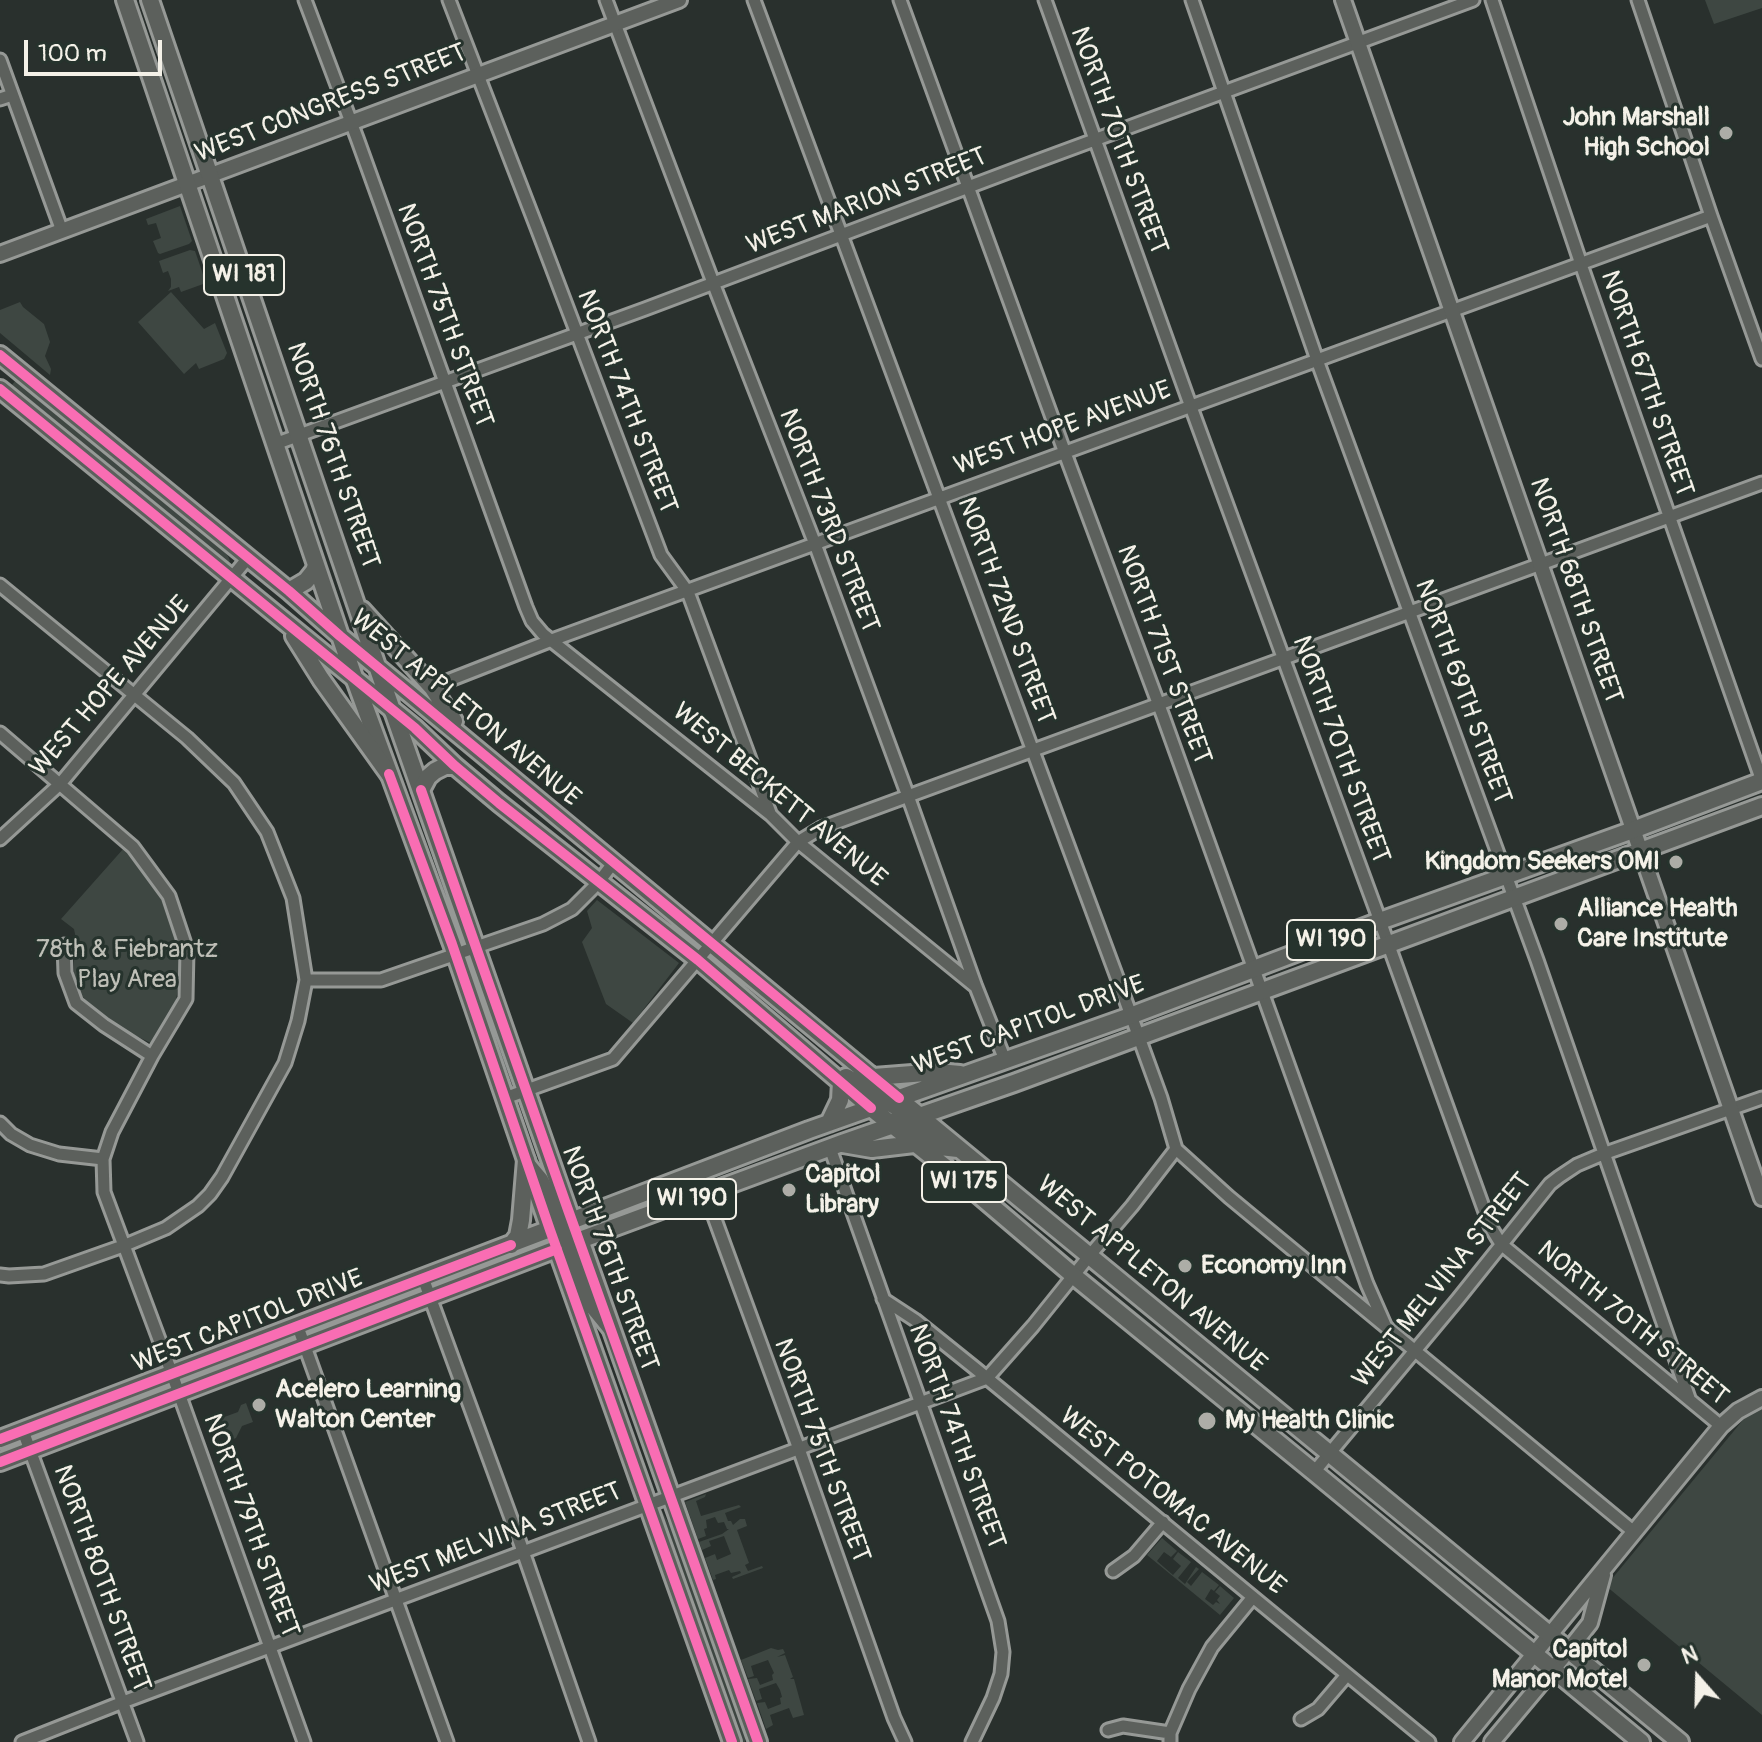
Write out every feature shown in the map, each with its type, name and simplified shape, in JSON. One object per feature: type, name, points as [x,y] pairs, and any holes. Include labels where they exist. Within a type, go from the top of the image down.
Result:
[{"type":"main road","name":"NORTH 76TH STREET","points":[[125,0],[355,680],[527,1163]]},
{"type":"main road","name":"NORTH 76TH STREET","points":[[150,0],[526,1091],[562,1225],[648,1505],[732,1742]]},
{"type":"main road","name":"WEST APPLETON AVENUE","points":[[0,355],[874,1077],[914,1144],[1641,1742]]},
{"type":"main road","name":"WEST APPLETON AVENUE","points":[[0,389],[415,728],[455,766],[598,883],[698,960],[835,1077],[849,1077],[896,1112],[955,1145],[1680,1742]]},
{"type":"main road","points":[[289,591],[306,581],[316,565]]},
{"type":"main road","points":[[358,606],[432,687],[463,736]]},
{"type":"main road","points":[[284,622],[389,774]]},
{"type":"main road","points":[[421,790],[435,771],[445,766],[455,766]]},
{"type":"main road","name":"WEST CAPITOL DRIVE","points":[[896,1112],[961,1076],[1762,781]]},
{"type":"main road","points":[[1641,852],[1646,841],[1663,828],[1687,817],[1696,806]]},
{"type":"main road","name":"WEST CAPITOL DRIVE","points":[[0,1439],[829,1123],[959,1103],[980,1096],[1762,806]]},
{"type":"main road","points":[[1562,881],[1569,868],[1607,850],[1633,830]]},
{"type":"main road","points":[[1014,1083],[1018,1068],[1052,1043]]},
{"type":"main road","points":[[980,1096],[999,1075],[1005,1060]]},
{"type":"main road","points":[[874,1077],[938,1072],[961,1076]]},
{"type":"main road","points":[[829,1123],[840,1100],[835,1077]]},
{"type":"main road","points":[[955,1145],[949,1123],[959,1103]]},
{"type":"main road","points":[[836,1145],[861,1124],[896,1112]]},
{"type":"main road","points":[[836,1145],[872,1149],[914,1144]]},
{"type":"main road","name":"WEST CAPITOL DRIVE","points":[[0,1462],[836,1145]]},
{"type":"main road","points":[[759,1174],[772,1156],[773,1146]]},
{"type":"main road","points":[[527,1163],[540,1180],[562,1225]]},
{"type":"main road","points":[[511,1245],[518,1236],[527,1163]]},
{"type":"main road","name":"NORTH 76TH STREET","points":[[562,1225],[568,1245],[610,1327],[758,1742]]},
{"type":"street","name":"NORTH 75TH STREET","points":[[305,0],[526,607],[539,631],[552,640]]},
{"type":"street","name":"NORTH 74TH STREET","points":[[449,0],[661,555],[688,592],[771,815]]},
{"type":"street","name":"NORTH 73RD STREET","points":[[606,0],[815,544],[1005,1060]]},
{"type":"street","name":"WEST CONGRESS STREET","points":[[0,254],[679,0]]},
{"type":"street","name":"NORTH 72ND STREET","points":[[754,0],[1139,1037],[1176,1149]]},
{"type":"street","name":"NORTH 71ST STREET","points":[[900,0],[1159,705],[1367,1284],[1385,1325]]},
{"type":"street","name":"NORTH 70TH STREET","points":[[1045,0],[1490,1226],[1501,1244],[1721,1426]]},
{"type":"street","name":"NORTH 69TH STREET","points":[[1192,0],[1317,360],[1537,960],[1689,1399]]},
{"type":"street","name":"NORTH 68TH STREET","points":[[1343,0],[1762,1198]]},
{"type":"street","name":"WEST MARION STREET","points":[[275,444],[1473,0]]},
{"type":"street","name":"NORTH 67TH STREET","points":[[1492,0],[1580,263],[1762,781]]},
{"type":"street","points":[[1638,0],[1762,359]]},
{"type":"street","points":[[0,60],[6,97],[62,231]]},
{"type":"street","name":"WEST HOPE AVENUE","points":[[432,687],[552,640],[1711,216]]},
{"type":"street","points":[[505,1098],[613,1059],[798,842],[821,828],[1762,483]]},
{"type":"street","name":"WEST HOPE AVENUE","points":[[0,839],[60,784],[248,558]]},
{"type":"street","points":[[0,585],[135,694],[234,783],[267,832],[293,898],[306,980],[285,1063],[216,1186],[198,1206],[166,1228],[44,1274],[0,1275]]},
{"type":"street","name":"WEST BECKETT AVENUE","points":[[552,640],[771,815],[798,842],[976,987]]},
{"type":"street","points":[[0,733],[133,847],[169,896],[187,950],[186,999],[112,1132],[103,1159],[59,1154],[30,1145],[0,1123]]},
{"type":"street","points":[[306,980],[381,980],[543,924],[572,909],[614,862]]},
{"type":"street","points":[[64,945],[65,973],[76,1003],[152,1056]]},
{"type":"street","name":"WEST MELVINA STREET","points":[[1314,1472],[1550,1184],[1577,1165],[1603,1154],[1762,1098]]},
{"type":"street","name":"NORTH 74TH STREET","points":[[836,1145],[883,1299],[998,1621],[1003,1652],[1001,1674],[972,1742]]},
{"type":"street","points":[[987,1378],[1176,1149],[1229,1197],[1634,1532]]},
{"type":"street","name":"NORTH 79TH STREET","points":[[103,1159],[104,1192],[304,1742]]},
{"type":"street","name":"NORTH 75TH STREET","points":[[698,1173],[905,1742]]},
{"type":"street","points":[[423,1278],[589,1742]]},
{"type":"street","name":"WEST POTOMAC AVENUE","points":[[883,1299],[915,1320],[987,1378],[1429,1742]]},
{"type":"street","points":[[298,1327],[447,1742]]},
{"type":"street","name":"WEST MELVINA STREET","points":[[22,1742],[987,1378]]},
{"type":"street","points":[[1462,1742],[1721,1426],[1738,1411],[1762,1398]]},
{"type":"street","name":"NORTH 80TH STREET","points":[[23,1431],[137,1742]]},
{"type":"street","points":[[1113,1571],[1134,1556],[1163,1522]]},
{"type":"street","points":[[1492,1742],[1590,1623],[1605,1570]]},
{"type":"street","points":[[1108,1730],[1123,1726],[1170,1738],[1189,1689],[1212,1647],[1253,1597]]},
{"type":"street","points":[[1301,1719],[1318,1709],[1347,1675]]},
{"type":"green space","points":[[1705,0],[1762,0],[1762,8],[1714,24]]},
{"type":"green space","points":[[180,206],[192,241],[160,254],[153,241],[161,238],[156,223],[148,225],[146,219]]},
{"type":"green space","points":[[195,251],[206,283],[181,292],[179,287],[168,291],[171,279],[168,271],[163,273],[159,261]]},
{"type":"green space","points":[[171,292],[204,329],[215,323],[227,353],[224,359],[199,369],[196,363],[184,374],[138,322]]},
{"type":"green space","points":[[20,302],[44,324],[50,342],[45,356],[51,369],[50,375],[0,333],[0,310]]},
{"type":"green space","points":[[16,380],[222,549],[230,561],[226,565],[12,388]]},
{"type":"green space","name":"78th & Fiebrantz Play Area","points":[[124,848],[153,882],[178,944],[181,969],[175,1007],[153,1044],[115,1026],[92,1008],[79,992],[74,975],[77,944],[74,929],[61,919]]},
{"type":"green space","points":[[597,900],[679,963],[633,1023],[606,1004],[582,942],[592,928],[587,911]]},
{"type":"green space","points":[[246,1403],[253,1422],[242,1426],[236,1438],[228,1441],[226,1436],[222,1437],[216,1420],[238,1412],[241,1405]]},
{"type":"green space","points":[[1762,1406],[1762,1715],[1606,1586],[1752,1409]]},
{"type":"green space","points":[[706,1494],[696,1501],[701,1516],[741,1507],[725,1513],[733,1525],[745,1519],[747,1526],[737,1530],[749,1563],[745,1565],[748,1571],[763,1568],[733,1579],[741,1573],[731,1573],[729,1570],[715,1575],[716,1579],[713,1580],[705,1558],[715,1554],[717,1560],[731,1554],[724,1536],[709,1541],[711,1546],[702,1550],[699,1542],[729,1529],[724,1522],[718,1523],[715,1517],[706,1520],[706,1536],[698,1539],[685,1502]]},
{"type":"green space","points":[[662,1511],[676,1537],[745,1729],[745,1742],[740,1742],[661,1522]]},
{"type":"green space","points":[[1162,1538],[1177,1551],[1171,1557],[1164,1552],[1157,1561],[1173,1575],[1181,1566],[1173,1559],[1178,1552],[1191,1562],[1178,1578],[1185,1584],[1196,1567],[1199,1569],[1187,1582],[1191,1586],[1202,1572],[1219,1585],[1214,1591],[1211,1589],[1205,1599],[1213,1605],[1216,1602],[1220,1604],[1217,1600],[1220,1596],[1215,1592],[1220,1586],[1234,1598],[1220,1615],[1147,1555]]},
{"type":"green space","points":[[771,1648],[783,1649],[785,1653],[777,1657],[785,1655],[793,1677],[790,1679],[794,1679],[804,1715],[793,1718],[789,1708],[770,1715],[773,1725],[766,1729],[757,1703],[765,1702],[768,1709],[781,1704],[780,1690],[776,1683],[759,1689],[762,1699],[756,1701],[748,1679],[757,1678],[760,1685],[773,1680],[774,1673],[768,1660],[751,1666],[754,1676],[748,1678],[741,1660]]},
{"type":"cycle path","points":[[0,355],[899,1098]]},
{"type":"cycle path","points":[[0,389],[415,728],[499,803],[698,960],[871,1108]]},
{"type":"cycle path","points":[[389,774],[452,944],[732,1742]]},
{"type":"cycle path","points":[[421,790],[758,1742]]},
{"type":"cycle path","points":[[0,1439],[511,1245]]},
{"type":"cycle path","points":[[0,1462],[557,1249]]},
{"type":"place","name":"John Marshall High School","points":[[1726,133]]},
{"type":"place","name":"Kingdom Seekers OMI","points":[[1676,862]]},
{"type":"place","name":"Alliance Health Care Institute","points":[[1561,924]]},
{"type":"place","name":"Capitol Library","points":[[789,1190]]},
{"type":"place","name":"Economy Inn","points":[[1185,1266]]},
{"type":"place","name":"Acelero Learning Walton Center","points":[[259,1405]]},
{"type":"place","name":"My Health Clinic","points":[[1207,1421]]},
{"type":"place","name":"Capitol Manor Motel","points":[[1644,1665]]}]
